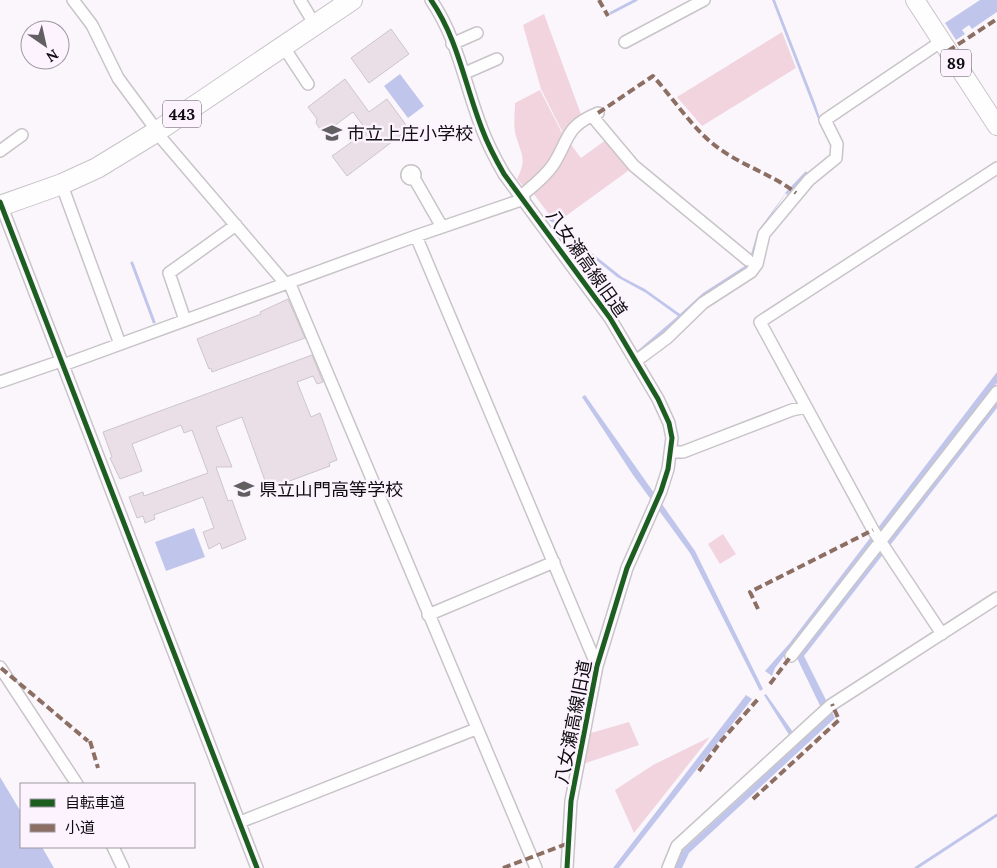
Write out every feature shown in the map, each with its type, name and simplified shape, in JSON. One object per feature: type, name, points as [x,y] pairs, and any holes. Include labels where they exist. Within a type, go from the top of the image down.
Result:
[{"type":"highway","name":"443","points":[[1,205],[62,184],[97,168],[154,128],[352,0]]},
{"type":"main road","name":"89","points":[[915,0],[997,126]]},
{"type":"street","points":[[73,0],[92,25],[118,78],[154,128],[287,282],[536,868]]},
{"type":"street","points":[[300,0],[315,25]]},
{"type":"street","name":"八女瀬高線旧道","points":[[431,0],[438,11],[465,73],[490,150],[504,174],[523,197],[610,318],[669,422],[672,438],[661,491],[627,568],[597,666],[571,801],[567,868]]},
{"type":"street","points":[[625,42],[704,0]]},
{"type":"street","points":[[452,44],[477,33]]},
{"type":"street","points":[[636,361],[668,338],[703,303],[751,272],[757,264],[764,234],[809,180],[836,158],[837,144],[825,120],[942,41]]},
{"type":"street","points":[[283,46],[308,84]]},
{"type":"street","points":[[465,73],[496,59]]},
{"type":"street","points":[[0,382],[120,344],[523,197],[543,178],[554,163],[573,126],[595,114],[634,166],[748,260]]},
{"type":"street","points":[[0,152],[22,135]]},
{"type":"street","points":[[942,634],[880,542],[760,322],[997,168]]},
{"type":"street","points":[[414,178],[442,227]]},
{"type":"street","points":[[64,191],[120,344]]},
{"type":"street","points":[[1,205],[257,868]]},
{"type":"street","points":[[185,320],[169,273],[236,225]]},
{"type":"street","points":[[416,236],[597,666]]},
{"type":"street","points":[[791,656],[997,392]]},
{"type":"street","points":[[670,452],[683,452],[792,410],[806,407]]},
{"type":"street","points":[[428,615],[554,562]]},
{"type":"street","points":[[668,868],[677,846],[830,705],[997,598]]},
{"type":"street","points":[[0,668],[76,783]]},
{"type":"street","points":[[240,822],[476,729]]},
{"type":"street","points":[[113,848],[123,868]]},
{"type":"shaded area","points":[[544,14],[582,117],[573,122],[563,133],[541,89],[523,25]]},
{"type":"shaded area","points":[[782,32],[796,68],[702,126],[677,97]]},
{"type":"shaded area","points":[[540,90],[562,133],[552,157],[525,188],[517,179],[523,162],[515,132],[515,103]]},
{"type":"shaded area","points":[[607,139],[632,168],[559,221],[548,213],[533,193],[554,170],[569,142],[581,158]]},
{"type":"shaded area","points":[[723,534],[736,554],[720,564],[708,544]]},
{"type":"shaded area","points":[[629,722],[639,745],[583,764],[591,733]]},
{"type":"shaded area","points":[[710,737],[634,833],[615,790],[653,765]]},
{"type":"water","points":[[772,0],[775,0],[815,103],[820,118],[818,119]]},
{"type":"water","points":[[980,0],[997,0],[997,12],[972,29],[969,25],[962,30],[965,34],[956,40],[945,23]]},
{"type":"water","points":[[400,74],[424,106],[408,118],[384,86]]},
{"type":"water","points":[[788,190],[759,233],[753,257],[748,267],[691,306],[638,354],[636,352],[678,316],[646,293],[617,277],[563,233],[564,231],[622,277],[645,289],[680,314],[703,293],[748,264],[758,231]]},
{"type":"water","points":[[997,372],[997,383],[775,668],[772,676],[765,671],[789,644]]},
{"type":"water","points":[[585,395],[695,551],[763,689],[760,691],[690,553],[633,475],[582,397]]},
{"type":"water","points":[[997,398],[997,408],[804,656],[835,718],[689,853],[682,868],[675,868],[682,851],[796,746],[764,695],[766,694],[800,742],[826,718],[796,656]]},
{"type":"water","points":[[194,528],[205,557],[166,571],[155,542]]},
{"type":"water","points":[[746,695],[752,699],[619,868],[613,868]]},
{"type":"water","points":[[0,777],[20,810],[20,848],[43,848],[54,868],[0,868]]},
{"type":"building","points":[[391,29],[409,54],[369,83],[351,58]]},
{"type":"building","points":[[345,79],[369,112],[387,99],[409,129],[347,176],[332,156],[367,131],[353,112],[326,132],[322,132],[316,123],[317,119],[308,107]]},
{"type":"building","points":[[288,299],[305,338],[212,372],[211,368],[209,369],[197,339],[261,314],[260,312]]},
{"type":"building","points":[[312,355],[323,382],[317,384],[313,376],[297,382],[311,417],[320,413],[337,460],[329,463],[330,466],[268,489],[242,417],[216,427],[232,467],[216,467],[228,501],[232,500],[246,539],[222,549],[220,543],[209,549],[203,532],[214,528],[203,497],[154,515],[155,519],[145,523],[143,516],[137,518],[129,497],[143,492],[144,496],[208,473],[192,430],[184,433],[181,425],[132,444],[142,471],[120,479],[110,458],[112,457],[103,432]]},
{"type":"waterway","points":[[611,13],[636,0]]},
{"type":"waterway","points":[[787,193],[806,173]]},
{"type":"waterway","points":[[547,217],[556,223]]},
{"type":"waterway","points":[[132,263],[154,322]]},
{"type":"waterway","points":[[916,868],[997,815]]},
{"type":"marked path","points":[[599,0],[608,16]]},
{"type":"marked path","points":[[948,51],[997,19]]},
{"type":"marked path","points":[[598,113],[653,76],[689,120],[712,143],[722,151],[796,193]]},
{"type":"marked path","points":[[758,609],[750,592],[873,530]]},
{"type":"marked path","points":[[770,684],[791,656]]},
{"type":"marked path","points":[[1,668],[88,741]]},
{"type":"marked path","points":[[699,771],[722,740],[759,698]]},
{"type":"marked path","points":[[753,799],[839,720],[832,704]]},
{"type":"marked path","points":[[90,741],[98,768]]},
{"type":"marked path","points":[[503,868],[569,843]]},
{"type":"cycle path","points":[[431,0],[455,47],[489,147],[504,174],[610,318],[658,399],[669,423],[672,438],[668,469],[661,491],[627,568],[597,666],[571,801],[567,868]]},
{"type":"cycle path","points":[[0,202],[257,868]]},
{"type":"place","name":"市立上庄小学校","points":[[332,133]]},
{"type":"place","name":"県立山門高等学校","points":[[244,489]]}]
